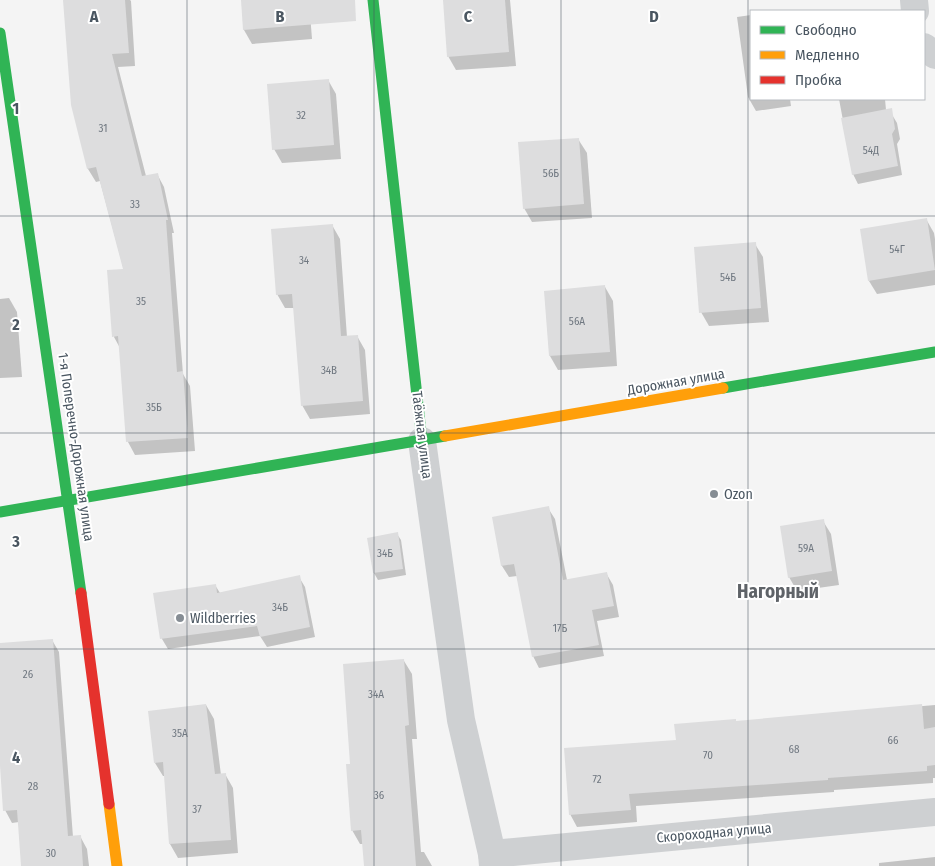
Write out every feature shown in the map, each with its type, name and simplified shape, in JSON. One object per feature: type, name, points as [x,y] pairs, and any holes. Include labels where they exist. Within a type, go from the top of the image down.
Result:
[{"type":"street","name":"Таёжная улица","points":[[373,0],[422,441],[460,720],[493,860]]},
{"type":"street","name":"1-я Поперечно-Дорожная улица","points":[[0,33],[69,501],[117,866]]},
{"type":"street","name":"Дорожная улица","points":[[0,512],[935,352]]},
{"type":"street","name":"Скороходная улица","points":[[493,860],[935,812]]},
{"type":"building","points":[[63,0],[125,0],[129,53],[112,54],[142,176],[158,173],[168,220],[166,220],[177,372],[183,371],[188,438],[126,442],[118,336],[112,337],[107,270],[123,269],[96,167],[87,169],[71,105]]},
{"type":"building","points":[[241,0],[355,0],[356,21],[243,30]]},
{"type":"building","points":[[443,0],[505,0],[509,52],[447,57]]},
{"type":"building","points":[[329,79],[334,145],[272,150],[267,84]]},
{"type":"building","points":[[892,108],[895,129],[892,134],[898,166],[852,175],[841,118]]},
{"type":"building","points":[[579,138],[584,204],[523,209],[518,142]]},
{"type":"building","points":[[927,218],[935,270],[868,281],[860,229]]},
{"type":"building","points":[[333,224],[341,336],[358,335],[363,401],[301,406],[292,294],[276,295],[271,229]]},
{"type":"building","points":[[756,242],[761,308],[699,313],[694,247]]},
{"type":"building","points":[[605,285],[610,352],[549,356],[544,291]]},
{"type":"building","points":[[549,506],[563,580],[607,572],[614,606],[592,610],[599,645],[532,657],[514,564],[501,566],[492,517]]},
{"type":"building","points":[[824,519],[832,571],[788,578],[780,526]]},
{"type":"building","points":[[398,532],[403,569],[373,573],[367,538]]},
{"type":"building","points":[[300,575],[310,627],[260,637],[257,626],[160,639],[153,593],[216,584],[217,593]]},
{"type":"building","points":[[53,639],[68,836],[81,835],[83,866],[21,866],[17,810],[3,811],[0,766],[0,643]]},
{"type":"building","points":[[404,659],[409,725],[405,726],[416,866],[364,866],[361,830],[351,831],[346,764],[350,764],[343,664]]},
{"type":"building","points":[[206,704],[215,774],[226,773],[231,840],[169,844],[163,762],[154,763],[148,711]]},
{"type":"building","points":[[922,704],[924,729],[935,727],[935,765],[927,766],[927,771],[629,794],[631,810],[569,815],[564,748],[676,740],[674,724],[736,719],[736,721]]},
{"type":"traffic: fast","points":[[373,0],[422,441]]},
{"type":"traffic: fast","points":[[0,33],[81,593]]},
{"type":"traffic: fast","points":[[723,388],[935,352]]},
{"type":"traffic: fast","points":[[0,512],[445,436]]},
{"type":"traffic: slow","points":[[445,436],[723,388]]},
{"type":"traffic: slow","points":[[109,804],[117,866]]},
{"type":"traffic: jam","points":[[81,593],[109,804]]},
{"type":"place","name":"Ozon","points":[[714,494]]},
{"type":"place","name":"Wildberries","points":[[180,618]]},
{"type":"district","name":"Нагорный","points":[[778,591]]}]
